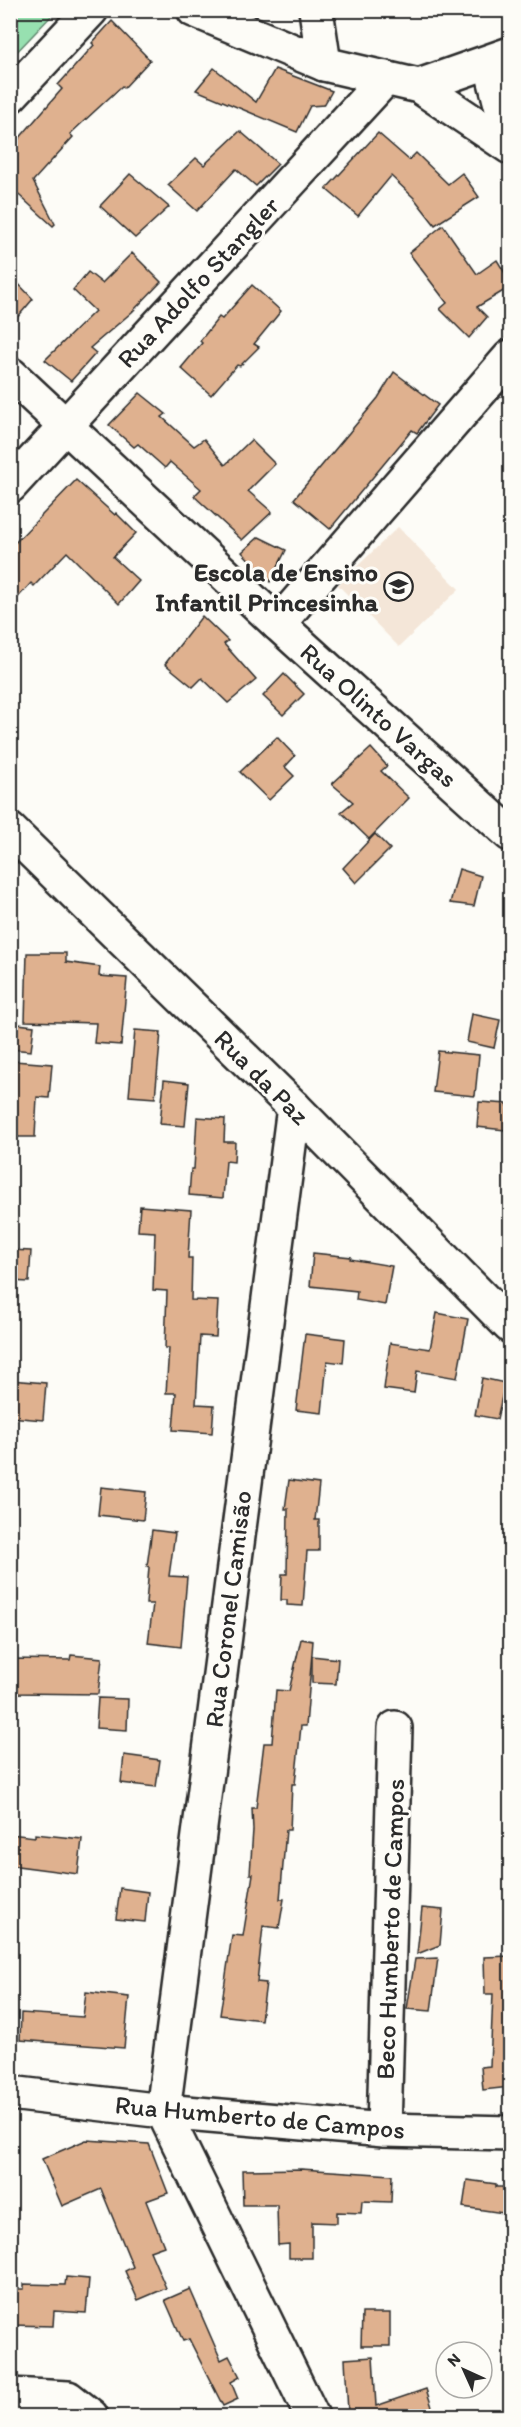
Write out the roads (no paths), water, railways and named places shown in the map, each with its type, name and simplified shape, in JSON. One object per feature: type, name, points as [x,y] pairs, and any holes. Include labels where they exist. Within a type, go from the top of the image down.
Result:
[{"type":"street","points":[[10,96],[91,10]]},
{"type":"street","points":[[194,10],[324,64],[419,86],[510,147]]},
{"type":"street","points":[[316,10],[324,64]]},
{"type":"street","points":[[419,86],[500,58],[510,140]]},
{"type":"street","name":"Rua Adolfo Stangler","points":[[10,486],[386,78]]},
{"type":"street","points":[[278,624],[510,357]]},
{"type":"street","name":"Rua Olinto Vargas","points":[[10,374],[278,624],[510,834]]},
{"type":"street","name":"Rua da Paz","points":[[10,830],[294,1107],[510,1326]]},
{"type":"street","name":"Rua Coronel Camisão","points":[[163,2111],[294,1107]]},
{"type":"street","name":"Beco Humberto de Campos","points":[[384,2130],[395,1728]]},
{"type":"street","name":"Rua Humberto de Campos","points":[[10,2093],[163,2111],[384,2130],[510,2133]]},
{"type":"street","points":[[163,2111],[312,2416]]},
{"type":"street","points":[[10,2395],[68,2398],[91,2416]]},
{"type":"place","name":"Escola de Ensino Infantil Princesinha","points":[[399,587]]}]
